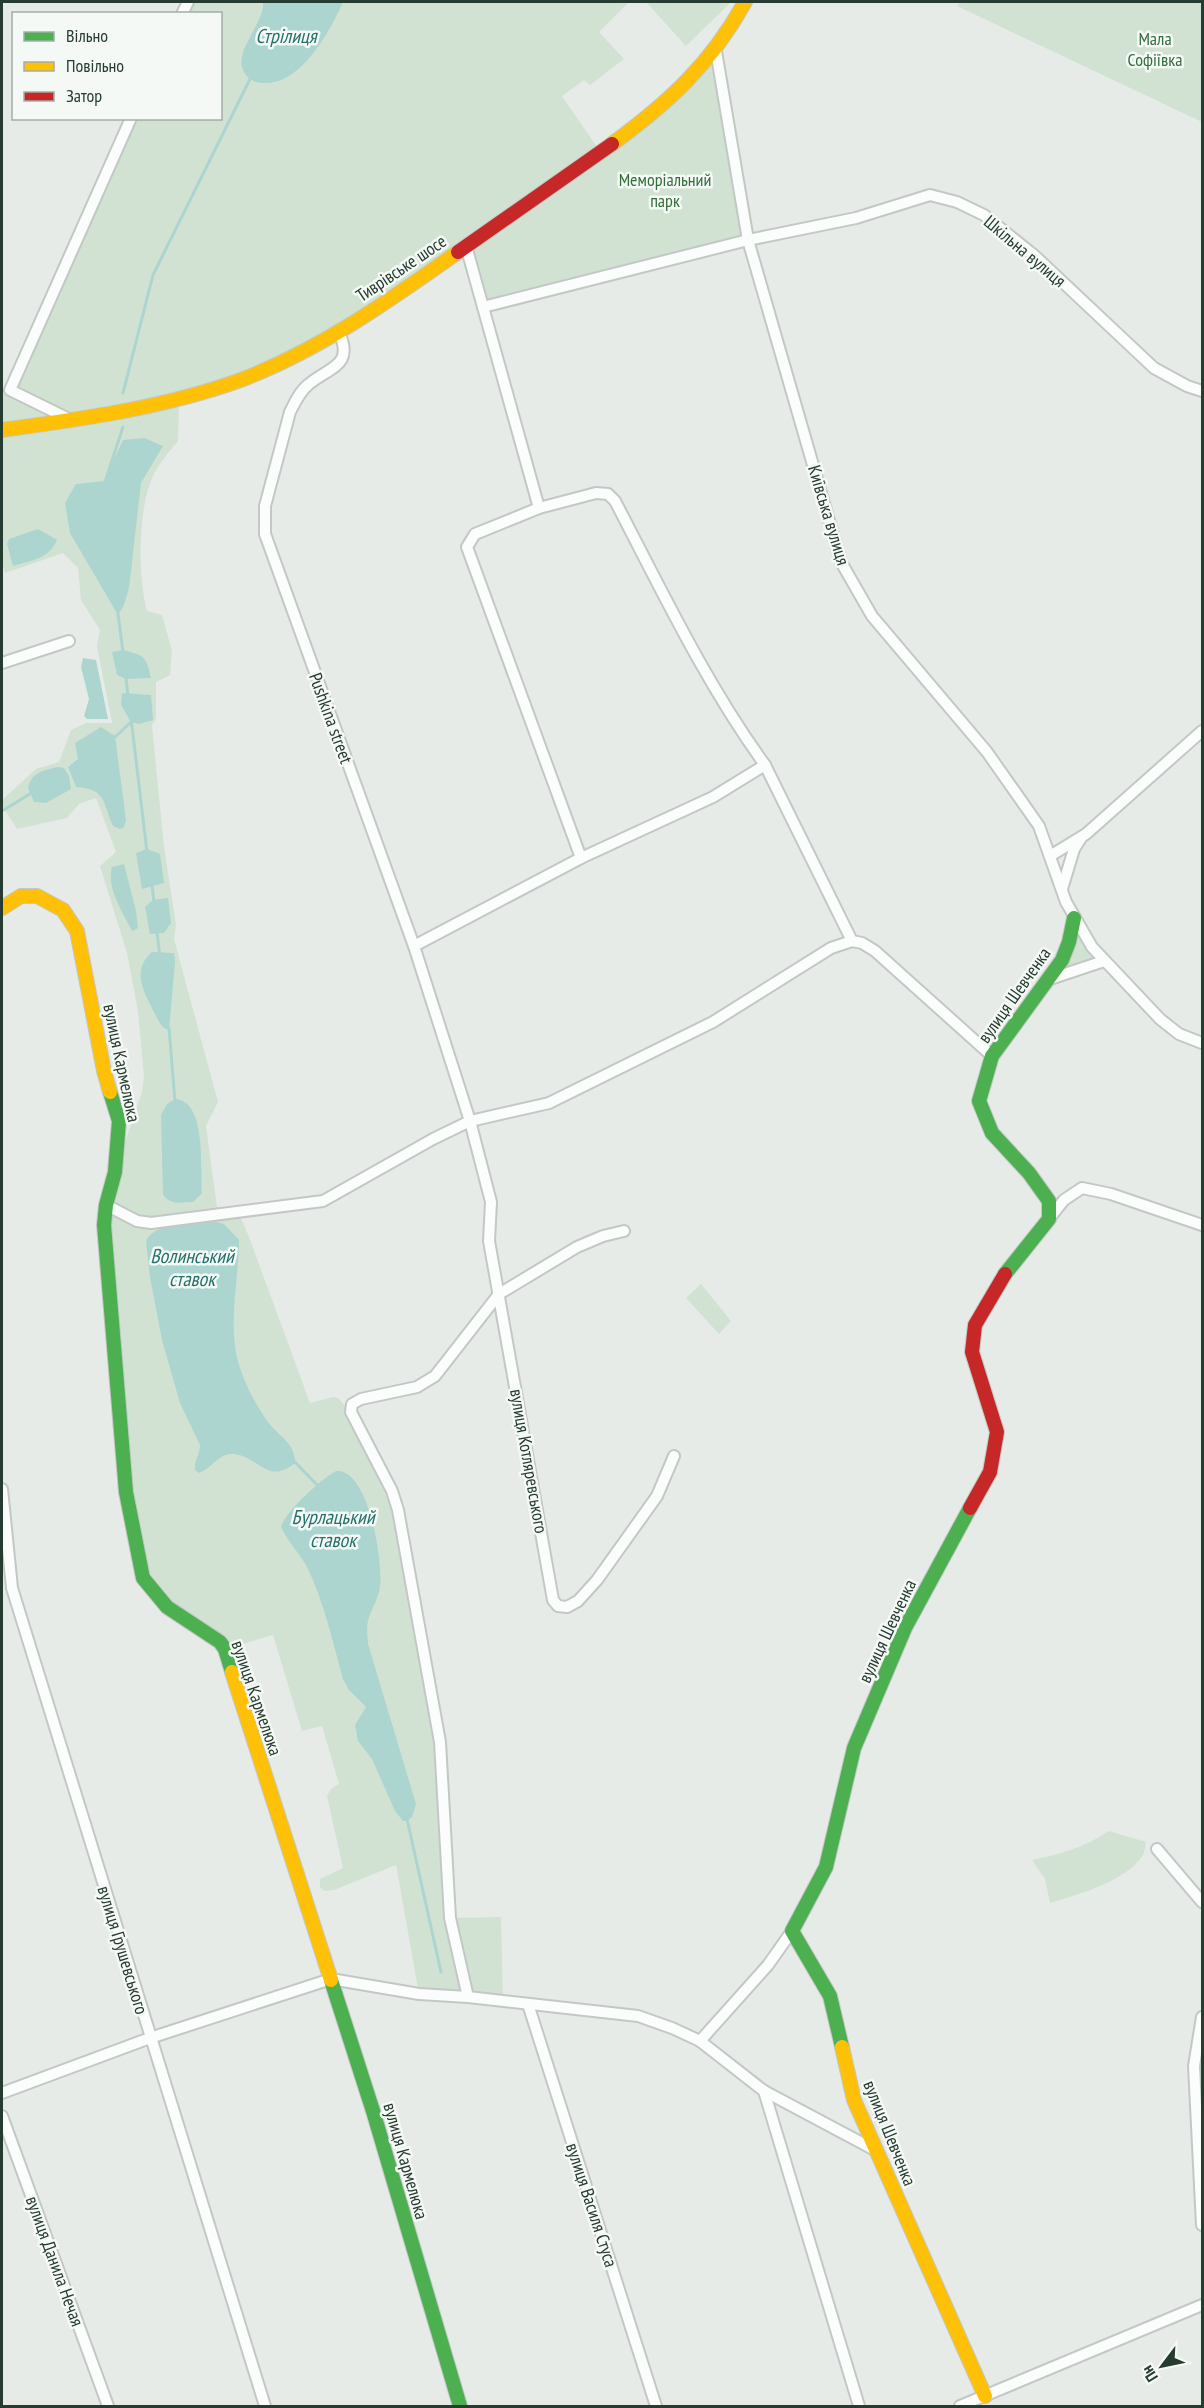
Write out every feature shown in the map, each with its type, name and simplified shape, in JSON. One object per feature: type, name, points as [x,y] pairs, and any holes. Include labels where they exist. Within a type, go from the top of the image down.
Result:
[{"type":"street","name":"Тиврівське шосе","points":[[2,430],[152,406],[221,387],[256,374],[339,332],[466,246],[644,118],[687,82],[716,51],[745,2]]},
{"type":"street","name":"Київська вулиця","points":[[716,51],[748,240],[841,562],[872,616],[987,753],[1039,826],[1062,889],[1086,940],[1104,962],[1168,1027],[1187,1038],[1203,1043]]},
{"type":"street","points":[[71,420],[10,390],[130,120]]},
{"type":"street","name":"Шкільна вулиця","points":[[483,308],[748,240],[856,218],[930,195],[957,202],[984,215],[1036,257],[1154,368],[1187,386],[1203,391]]},
{"type":"street","points":[[466,246],[539,508]]},
{"type":"street","name":"Pushkina street","points":[[339,332],[344,343],[343,358],[339,364],[308,384],[290,412],[265,506],[265,534],[414,946],[470,1121]]},
{"type":"street","points":[[581,858],[467,547],[475,534],[539,508],[596,493],[608,494],[615,501],[683,632],[749,743],[765,765],[852,941]]},
{"type":"street","points":[[2,663],[69,641]]},
{"type":"street","points":[[1050,856],[1081,838],[1203,731]]},
{"type":"street","points":[[414,946],[581,858],[713,797],[765,765]]},
{"type":"street","points":[[1062,889],[1074,849],[1081,838]]},
{"type":"street","name":"вулиця Кармелюка","points":[[2,908],[21,896],[37,896],[63,910],[77,931],[104,1071],[119,1121],[115,1172],[106,1205],[104,1225],[126,1492],[143,1578],[150,1590],[172,1611],[215,1636],[225,1649],[332,1979],[460,2406]]},
{"type":"street","name":"вулиця Шевченка","points":[[985,2396],[854,2100],[830,1996],[792,1931],[826,1867],[854,1748],[905,1628],[990,1472],[997,1432],[972,1352],[975,1325],[1001,1279],[1049,1219],[1049,1201],[1029,1173],[992,1133],[979,1101],[992,1056],[1050,979],[1066,951],[1074,918]]},
{"type":"street","points":[[106,1205],[137,1221],[151,1223],[323,1201],[433,1139],[470,1121],[549,1103],[713,1022],[831,948],[852,941],[862,943],[875,951],[992,1056]]},
{"type":"street","points":[[1050,979],[1104,962]]},
{"type":"street","name":"вулиця Котляревського","points":[[470,1121],[491,1202],[489,1241],[553,1600],[558,1606],[567,1607],[578,1601],[597,1580],[657,1496],[674,1455]]},
{"type":"street","points":[[1049,1219],[1064,1200],[1082,1188],[1111,1194],[1203,1226]]},
{"type":"street","points":[[468,1997],[450,1918],[440,1742],[398,1510],[392,1491],[351,1412],[352,1404],[361,1399],[417,1387],[435,1376],[499,1294],[577,1247],[624,1230]]},
{"type":"street","name":"вулиця Грушевського","points":[[2,1489],[12,1588],[265,2406]]},
{"type":"street","points":[[1157,1849],[1203,1902]]},
{"type":"street","points":[[700,2041],[768,1965],[792,1931]]},
{"type":"street","points":[[2,2093],[150,2038],[332,1979],[419,1994],[468,1997],[638,2016],[700,2041],[764,2091],[875,2150]]},
{"type":"street","name":"вулиця Василя Стуса","points":[[528,2004],[656,2406]]},
{"type":"street","points":[[1203,2017],[1194,2066],[1203,2225]]},
{"type":"street","points":[[764,2091],[859,2406]]},
{"type":"street","name":"вулиця Данила Нечая","points":[[2,2116],[108,2406]]},
{"type":"street","points":[[960,2406],[1203,2305]]},
{"type":"green space","name":"Меморіальний парк","points":[[191,2],[263,2],[261,16],[328,32],[343,2],[629,2],[599,32],[624,59],[590,85],[584,80],[562,96],[599,150],[716,51],[748,240],[483,307],[466,246],[339,332],[179,400],[178,441],[152,477],[143,513],[141,564],[144,597],[147,611],[162,615],[172,651],[170,675],[156,682],[156,719],[152,725],[164,847],[176,925],[174,939],[218,1102],[206,1126],[217,1207],[238,1211],[310,1403],[333,1397],[338,1398],[351,1412],[392,1491],[440,1742],[450,1918],[501,1917],[503,2001],[419,1994],[396,1865],[334,1890],[324,1891],[320,1887],[320,1879],[343,1868],[327,1796],[331,1789],[339,1784],[322,1726],[302,1731],[273,1635],[225,1649],[185,1619],[143,1578],[104,1225],[115,1172],[142,1092],[144,1077],[138,1011],[127,953],[100,866],[116,852],[96,798],[79,804],[67,818],[17,829],[2,806],[2,800],[36,769],[59,762],[71,730],[86,723],[112,723],[97,646],[100,630],[81,600],[78,568],[63,553],[5,573],[2,564],[2,391],[10,389],[133,120],[222,120],[222,12],[186,12]]},
{"type":"green space","points":[[646,2],[731,2],[686,46]]},
{"type":"green space","name":"Мала Софіївка","points":[[960,2],[1202,2],[1202,122],[957,6]]},
{"type":"green space","points":[[1074,918],[1104,961],[1050,979]]},
{"type":"green space","points":[[701,1284],[731,1321],[719,1334],[686,1298]]},
{"type":"green space","points":[[1109,1831],[1146,1842],[1145,1851],[1136,1864],[1114,1880],[1101,1886],[1050,1903],[1045,1879],[1032,1860],[1072,1849]]},
{"type":"water","name":"Стрілиця","points":[[263,2],[343,2],[322,42],[312,55],[301,67],[277,82],[253,81],[242,67],[243,52],[259,18]]},
{"type":"water","points":[[144,438],[163,446],[141,483],[129,588],[118,615],[70,533],[65,503],[76,484],[104,481],[123,440]]},
{"type":"water","points":[[38,529],[57,540],[54,546],[39,558],[13,566],[7,544],[9,539]]},
{"type":"water","points":[[123,650],[136,654],[146,661],[151,678],[126,679],[117,675],[112,652]]},
{"type":"water","points":[[83,658],[96,660],[108,719],[87,719],[84,716],[89,699],[81,667]]},
{"type":"water","points":[[122,693],[151,695],[153,720],[139,724],[131,722],[121,705]]},
{"type":"water","points":[[101,727],[115,736],[126,820],[124,827],[120,829],[113,826],[105,804],[98,794],[86,788],[76,787],[68,767],[78,759],[75,743]]},
{"type":"water","points":[[58,767],[64,768],[69,776],[71,789],[46,803],[34,802],[28,788],[32,779],[43,771]]},
{"type":"water","points":[[147,849],[160,854],[164,883],[142,889],[136,853]]},
{"type":"water","points":[[124,864],[136,911],[138,928],[132,931],[116,900],[111,883],[112,867]]},
{"type":"water","points":[[168,898],[171,923],[164,933],[150,934],[145,907],[153,900]]},
{"type":"water","points":[[152,952],[174,953],[169,1030],[159,1022],[142,986],[141,968]]},
{"type":"water","points":[[175,1099],[185,1102],[192,1111],[200,1138],[202,1193],[193,1202],[172,1202],[163,1194],[161,1115],[167,1104]]},
{"type":"water","name":"Волинський ставок","points":[[213,1221],[224,1224],[239,1240],[234,1334],[239,1365],[255,1402],[268,1422],[286,1440],[292,1450],[295,1463],[286,1469],[271,1471],[244,1456],[229,1454],[204,1471],[199,1473],[195,1470],[200,1445],[180,1403],[162,1340],[146,1242],[150,1235],[165,1227]]},
{"type":"water","name":"Бурлацький ставок","points":[[336,1471],[347,1474],[357,1484],[372,1518],[379,1557],[380,1586],[368,1621],[368,1644],[416,1804],[412,1817],[407,1821],[403,1821],[395,1811],[372,1759],[358,1741],[355,1725],[366,1707],[349,1690],[343,1679],[315,1584],[306,1565],[281,1527],[289,1513],[304,1496]]},
{"type":"waterway","points":[[123,393],[153,275],[251,77]]},
{"type":"waterway","points":[[104,485],[123,427]]},
{"type":"waterway","points":[[118,614],[123,652]]},
{"type":"waterway","points":[[126,677],[128,697]]},
{"type":"waterway","points":[[131,718],[147,852]]},
{"type":"waterway","points":[[114,738],[131,722]]},
{"type":"waterway","points":[[2,811],[33,792]]},
{"type":"waterway","points":[[152,885],[154,902]]},
{"type":"waterway","points":[[157,933],[160,956]]},
{"type":"waterway","points":[[169,1028],[175,1102]]},
{"type":"waterway","points":[[293,1460],[319,1487]]},
{"type":"waterway","points":[[407,1819],[441,1972]]},
{"type":"traffic: fast","points":[[1005,1274],[1049,1219],[1049,1201],[1029,1173],[992,1133],[979,1101],[992,1056],[1062,960],[1074,918]]},
{"type":"traffic: fast","points":[[110,1092],[119,1121],[115,1172],[106,1205],[104,1225],[126,1492],[143,1578],[167,1607],[220,1642],[225,1649],[232,1672]]},
{"type":"traffic: fast","points":[[842,2047],[830,1996],[792,1931],[826,1867],[854,1748],[905,1628],[970,1508]]},
{"type":"traffic: fast","points":[[331,1980],[373,2111],[460,2406]]},
{"type":"traffic: slow","points":[[612,144],[652,113],[687,81],[718,45],[745,2]]},
{"type":"traffic: slow","points":[[2,430],[92,417],[151,405],[238,381],[268,369],[325,340],[458,252]]},
{"type":"traffic: slow","points":[[2,908],[21,896],[37,896],[63,910],[77,931],[110,1092]]},
{"type":"traffic: slow","points":[[232,1672],[331,1980]]},
{"type":"traffic: slow","points":[[842,2047],[854,2100],[985,2396]]},
{"type":"traffic: jam","points":[[458,252],[612,144]]},
{"type":"traffic: jam","points":[[970,1508],[990,1472],[997,1432],[972,1352],[975,1325],[1005,1274]]}]
